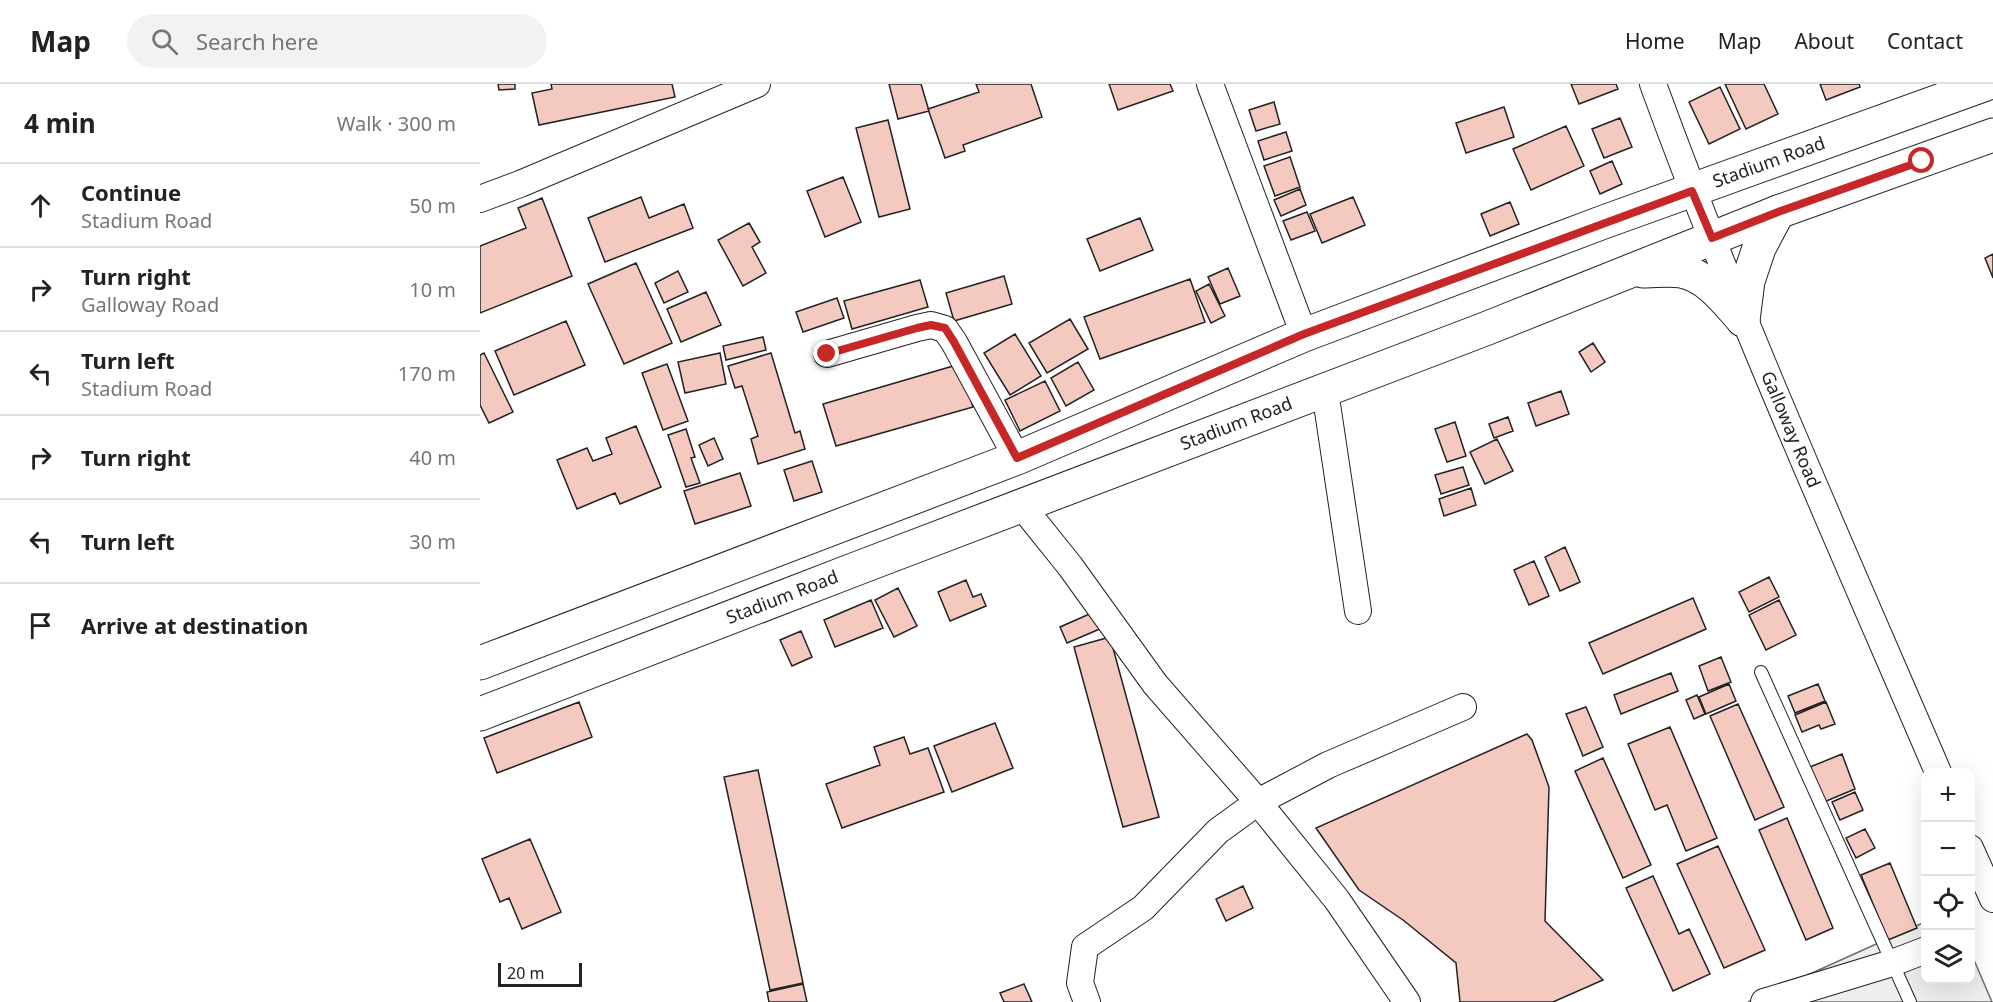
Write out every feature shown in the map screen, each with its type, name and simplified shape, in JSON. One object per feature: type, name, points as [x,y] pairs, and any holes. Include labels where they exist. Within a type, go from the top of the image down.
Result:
[{"type":"main road","name":"Stadium Road","points":[[480,663],[1017,458],[1304,334],[1986,84]]},
{"type":"main road","name":"Stadium Road","points":[[480,714],[1325,391],[1778,212],[1993,135]]},
{"type":"main road","points":[[1743,320],[1748,281],[1759,248],[1778,212]]},
{"type":"main road","points":[[1627,271],[1681,271],[1690,274],[1717,292],[1743,320]]},
{"type":"main road","points":[[837,525],[854,570]]},
{"type":"street","points":[[480,199],[757,84]]},
{"type":"street","points":[[1210,84],[1304,334]]},
{"type":"street","name":"Galloway Road","points":[[1653,84],[1743,320],[1936,768]]},
{"type":"street","points":[[827,354],[917,328],[931,325],[945,328],[1017,458]]},
{"type":"street","points":[[1325,391],[1358,611]]},
{"type":"street","points":[[1021,506],[1070,566],[1155,684],[1258,802],[1338,900],[1407,1002]]},
{"type":"street","points":[[1087,1002],[1080,983],[1085,946],[1143,908],[1218,831],[1258,802],[1328,765],[1463,706]]},
{"type":"street","points":[[1975,856],[1991,887]]},
{"type":"street","points":[[1764,1002],[1921,952]]},
{"type":"lane","points":[[1761,672],[1910,1002]]},
{"type":"shaded area","points":[[1921,924],[1921,984],[1975,984],[1975,962],[1992,1002],[1748,1002]]},
{"type":"building","points":[[498,84],[515,84],[515,89],[499,90]]},
{"type":"building","points":[[551,84],[672,84],[675,97],[539,125],[532,93],[552,89]]},
{"type":"building","points":[[889,84],[921,84],[929,111],[898,119]]},
{"type":"building","points":[[976,84],[1031,84],[1042,117],[963,145],[965,151],[945,158],[928,109],[979,92]]},
{"type":"building","points":[[1109,84],[1170,84],[1173,91],[1118,110]]},
{"type":"building","points":[[1571,84],[1616,84],[1618,89],[1579,104]]},
{"type":"building","points":[[1725,84],[1764,84],[1778,114],[1746,129]]},
{"type":"building","points":[[1820,84],[1859,84],[1860,87],[1826,100]]},
{"type":"building","points":[[1720,87],[1740,129],[1709,144],[1689,102]]},
{"type":"building","points":[[1274,102],[1280,124],[1256,131],[1249,110]]},
{"type":"building","points":[[1504,107],[1514,137],[1466,153],[1456,123]]},
{"type":"building","points":[[1620,118],[1632,147],[1604,158],[1592,129]]},
{"type":"building","points":[[888,120],[910,209],[879,217],[856,128]]},
{"type":"building","points":[[1566,126],[1584,166],[1531,190],[1513,149]]},
{"type":"building","points":[[1286,132],[1292,151],[1264,160],[1258,141]]},
{"type":"building","points":[[1290,157],[1300,187],[1275,196],[1264,166]]},
{"type":"building","points":[[1612,161],[1622,184],[1600,194],[1590,171]]},
{"type":"building","points":[[843,177],[861,222],[825,237],[807,191]]},
{"type":"building","points":[[1300,189],[1306,205],[1281,216],[1274,200]]},
{"type":"building","points":[[641,197],[649,218],[684,204],[693,228],[605,262],[588,218]]},
{"type":"building","points":[[1353,197],[1365,225],[1322,243],[1310,214]]},
{"type":"building","points":[[542,198],[572,276],[480,313],[480,246],[526,228],[518,208]]},
{"type":"building","points":[[1510,202],[1519,224],[1490,236],[1481,214]]},
{"type":"building","points":[[1307,212],[1315,231],[1291,240],[1283,221]]},
{"type":"building","points":[[1140,218],[1153,250],[1100,271],[1087,239]]},
{"type":"building","points":[[749,223],[760,242],[752,247],[766,273],[743,286],[718,240]]},
{"type":"building","points":[[1993,254],[1993,278],[1985,258]]},
{"type":"building","points":[[636,263],[672,343],[624,364],[588,284]]},
{"type":"building","points":[[1228,268],[1240,296],[1220,304],[1208,277]]},
{"type":"building","points":[[678,271],[688,292],[664,303],[655,283]]},
{"type":"building","points":[[1004,276],[1012,304],[954,321],[946,293]]},
{"type":"building","points":[[1190,279],[1205,322],[1100,359],[1084,317]]},
{"type":"building","points":[[920,280],[928,307],[852,329],[844,301]]},
{"type":"building","points":[[1209,284],[1225,316],[1211,323],[1196,291]]},
{"type":"building","points":[[706,292],[721,325],[681,342],[667,309]]},
{"type":"building","points":[[837,298],[844,318],[803,332],[796,312]]},
{"type":"building","points":[[1070,319],[1088,349],[1047,373],[1029,343]]},
{"type":"building","points":[[566,321],[585,365],[514,395],[495,351]]},
{"type":"building","points":[[1015,334],[1041,376],[1010,395],[984,353]]},
{"type":"building","points":[[763,337],[766,350],[726,360],[723,346]]},
{"type":"building","points":[[1593,343],[1605,362],[1591,372],[1579,352]]},
{"type":"building","points":[[484,353],[513,412],[489,423],[480,405],[480,355]]},
{"type":"building","points":[[720,353],[726,384],[685,393],[678,362]]},
{"type":"building","points":[[771,353],[795,433],[800,431],[805,449],[758,464],[751,439],[758,436],[742,386],[735,388],[728,366]]},
{"type":"building","points":[[1078,362],[1094,390],[1066,406],[1051,378]]},
{"type":"building","points":[[667,364],[688,421],[663,430],[642,373]]},
{"type":"building","points":[[960,364],[973,407],[836,446],[823,404]]},
{"type":"building","points":[[1045,381],[1060,411],[1020,431],[1005,400]]},
{"type":"building","points":[[1561,391],[1569,414],[1536,426],[1528,403]]},
{"type":"building","points":[[1508,417],[1513,431],[1494,438],[1489,424]]},
{"type":"building","points":[[1455,422],[1466,456],[1447,462],[1435,429]]},
{"type":"building","points":[[636,426],[661,487],[620,504],[615,493],[577,509],[557,460],[587,448],[593,461],[612,454],[606,438]]},
{"type":"building","points":[[686,429],[695,457],[691,458],[700,483],[686,487],[668,435]]},
{"type":"building","points":[[714,438],[723,459],[708,466],[699,445]]},
{"type":"building","points":[[1497,439],[1513,471],[1485,484],[1470,452]]},
{"type":"building","points":[[812,461],[822,492],[794,501],[784,470]]},
{"type":"building","points":[[1463,467],[1469,485],[1441,494],[1435,475]]},
{"type":"building","points":[[740,473],[751,506],[695,524],[684,491]]},
{"type":"building","points":[[1471,488],[1476,505],[1444,516],[1439,499]]},
{"type":"building","points":[[1565,547],[1580,582],[1560,591],[1545,557]]},
{"type":"building","points":[[1534,561],[1549,596],[1529,605],[1514,570]]},
{"type":"building","points":[[1769,577],[1779,597],[1749,612],[1739,592]]},
{"type":"building","points":[[966,580],[973,597],[981,594],[986,606],[950,621],[938,592]]},
{"type":"building","points":[[898,588],[917,626],[894,637],[875,600]]},
{"type":"building","points":[[1693,598],[1706,629],[1603,674],[1589,643]]},
{"type":"building","points":[[871,600],[883,628],[835,647],[824,620]]},
{"type":"building","points":[[1779,600],[1796,635],[1766,650],[1749,615]]},
{"type":"building","points":[[1094,612],[1102,628],[1067,643],[1060,627]]},
{"type":"building","points":[[801,631],[812,657],[792,666],[780,640]]},
{"type":"building","points":[[1110,637],[1159,817],[1123,827],[1074,647]]},
{"type":"building","points":[[1721,657],[1731,682],[1708,691],[1699,666]]},
{"type":"building","points":[[1671,673],[1678,691],[1621,714],[1614,695]]},
{"type":"building","points":[[1729,684],[1736,701],[1706,714],[1699,697]]},
{"type":"building","points":[[1818,684],[1825,701],[1795,713],[1788,696]]},
{"type":"building","points":[[1697,695],[1705,714],[1694,719],[1686,700]]},
{"type":"building","points":[[579,702],[592,737],[497,773],[484,738]]},
{"type":"building","points":[[1826,702],[1835,724],[1821,729],[1819,725],[1802,732],[1795,715]]},
{"type":"building","points":[[1738,704],[1784,807],[1755,820],[1710,716]]},
{"type":"building","points":[[1586,707],[1603,747],[1583,756],[1566,714]]},
{"type":"building","points":[[995,723],[1013,768],[952,792],[934,746]]},
{"type":"building","points":[[1670,727],[1717,838],[1686,851],[1667,805],[1655,810],[1628,744]]},
{"type":"building","points":[[1527,734],[1532,740],[1549,787],[1545,921],[1603,980],[1553,1002],[1460,1002],[1456,963],[1403,920],[1359,890],[1316,828]]},
{"type":"building","points":[[904,737],[910,754],[928,748],[944,792],[842,828],[826,784],[880,765],[874,747]]},
{"type":"building","points":[[1842,754],[1855,789],[1824,802],[1810,767]]},
{"type":"building","points":[[1603,758],[1651,865],[1623,878],[1575,771]]},
{"type":"building","points":[[758,770],[803,983],[770,990],[724,777]]},
{"type":"building","points":[[1855,792],[1863,810],[1840,820],[1832,802]]},
{"type":"building","points":[[1787,818],[1833,928],[1806,940],[1759,830]]},
{"type":"building","points":[[1865,829],[1875,848],[1856,858],[1846,838]]},
{"type":"building","points":[[530,839],[561,912],[522,929],[509,898],[500,902],[482,859]]},
{"type":"building","points":[[1718,846],[1765,950],[1724,968],[1677,864]]},
{"type":"building","points":[[1890,863],[1917,928],[1888,940],[1861,875]]},
{"type":"building","points":[[1653,876],[1679,934],[1689,929],[1710,974],[1673,991],[1626,888]]},
{"type":"building","points":[[1243,886],[1253,908],[1226,921],[1216,899]]},
{"type":"building","points":[[803,984],[807,1002],[769,1002],[767,992]]},
{"type":"building","points":[[1024,984],[1032,1002],[1004,1002],[1000,993]]},
{"type":"route","points":[[827,354],[917,328],[931,325],[945,328],[1017,458],[1304,334],[1692,191],[1712,238],[1922,161]]}]
